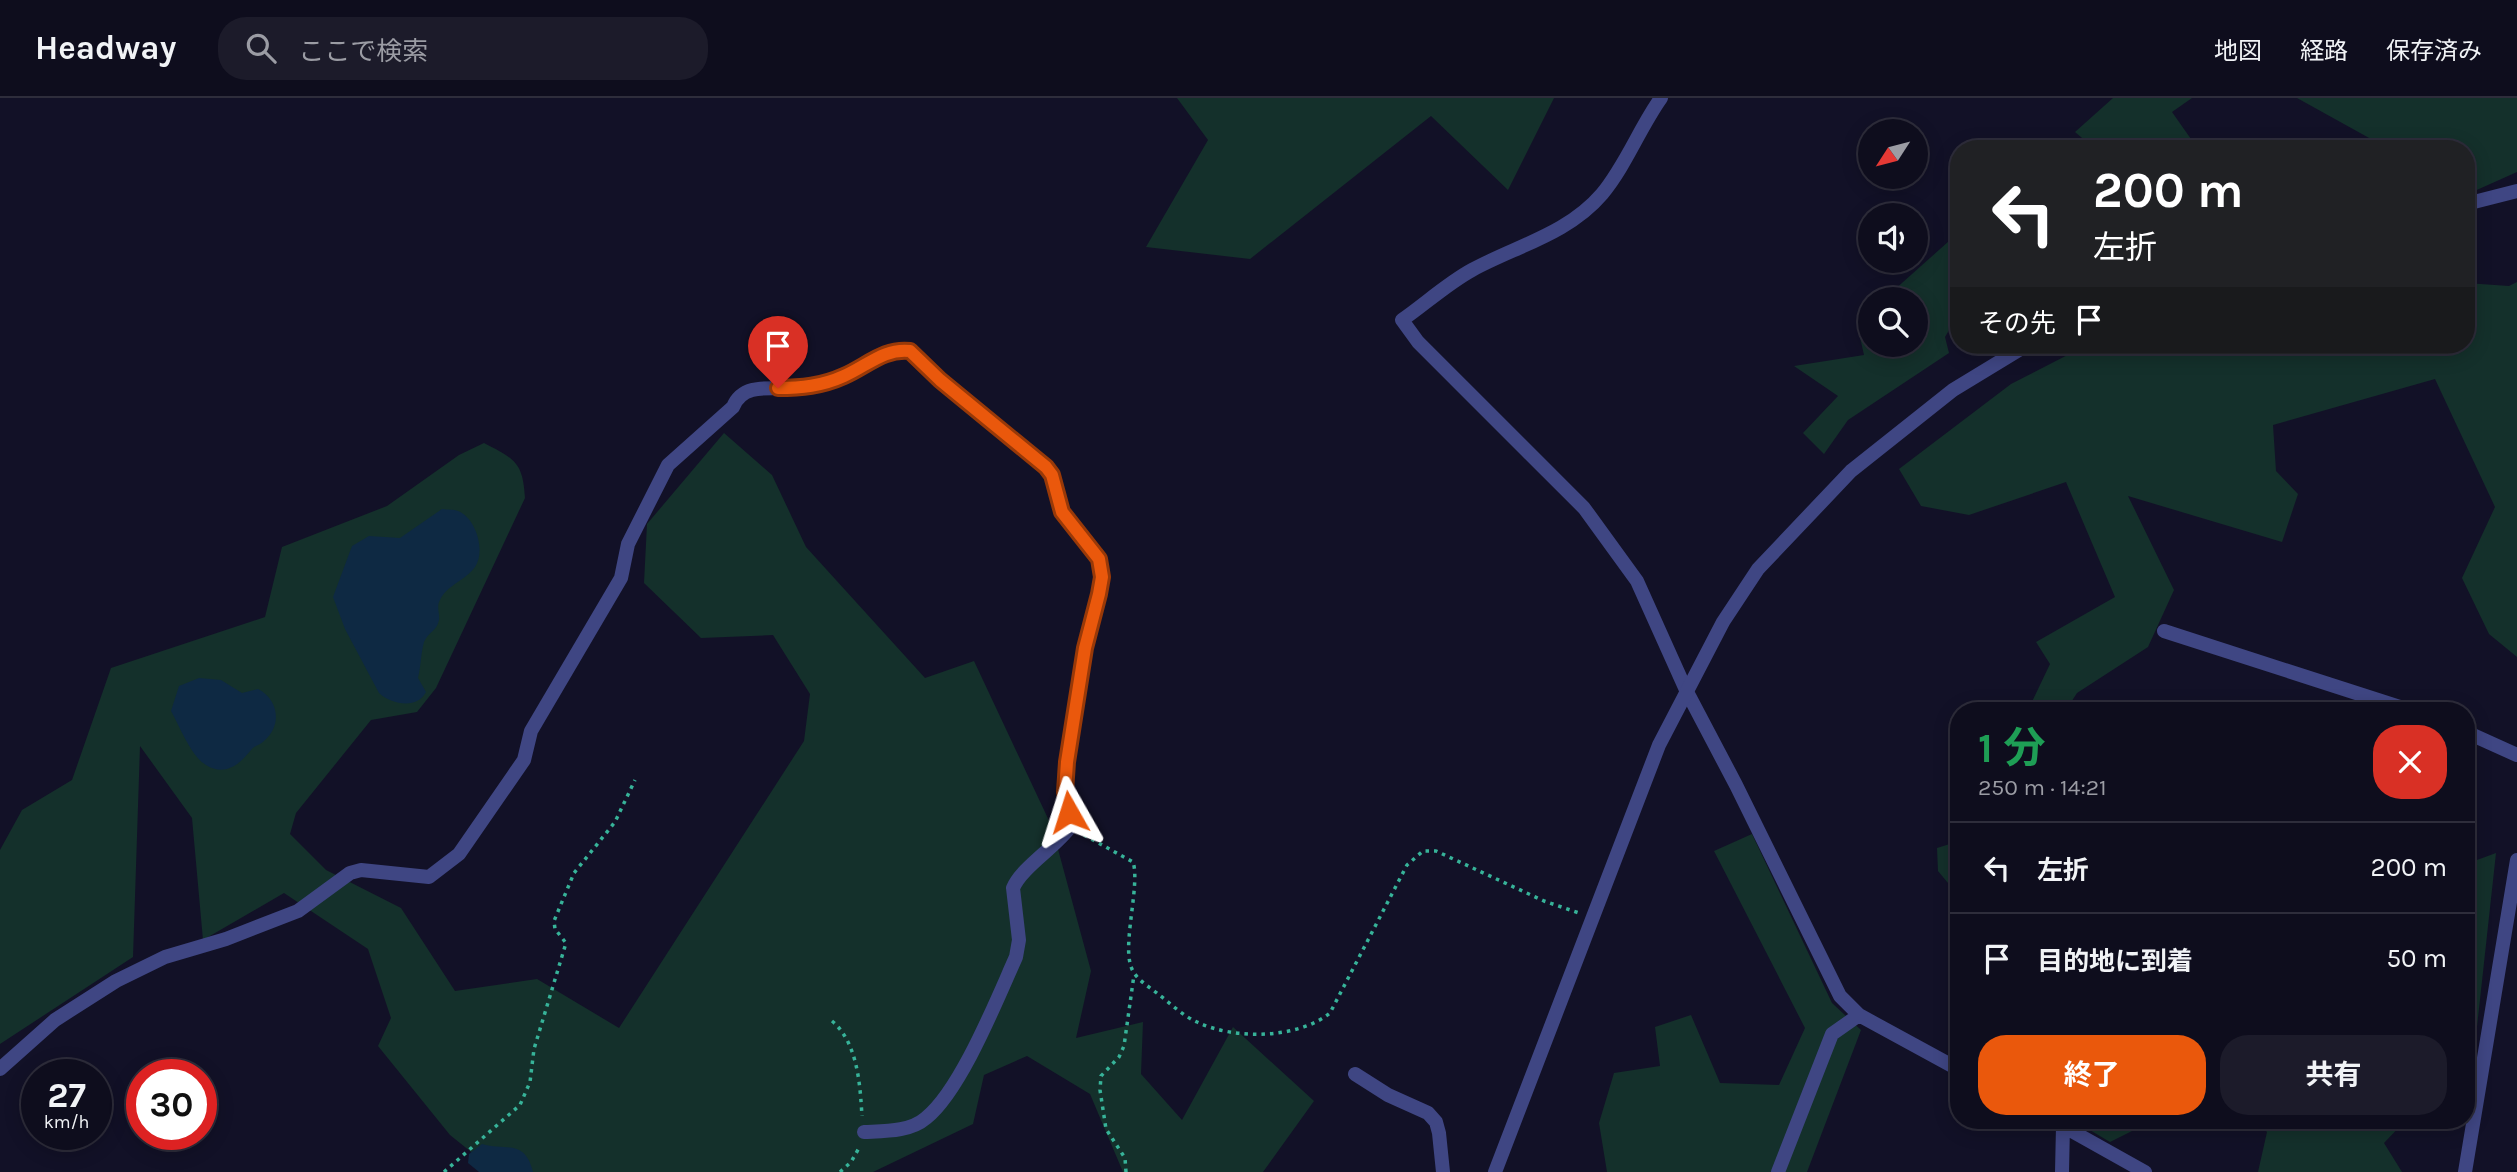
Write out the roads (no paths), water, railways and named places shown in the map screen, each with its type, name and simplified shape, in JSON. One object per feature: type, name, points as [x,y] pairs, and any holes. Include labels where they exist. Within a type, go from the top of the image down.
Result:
[{"type":"street","points":[[1661,98],[1601,195],[1562,228],[1471,271],[1402,320],[1418,342],[1584,508],[1637,581],[1685,690],[1840,996],[1859,1015],[1950,1065]]},
{"type":"street","points":[[2475,202],[2517,191]]},
{"type":"street","points":[[0,1069],[55,1020],[116,981],[165,957],[226,939],[298,911],[350,873],[361,870],[418,878],[429,877],[440,870],[459,854],[524,761],[531,731],[621,578],[628,544],[668,465],[733,408],[737,397],[747,390],[820,385],[897,349],[910,351],[940,380],[1046,467],[1052,475],[1062,512],[1099,559],[1102,577],[1085,648],[1067,762],[1065,792],[1071,826],[1045,856],[1016,880],[1013,888],[1019,940],[1016,957],[972,1048],[940,1104],[926,1119],[911,1127],[863,1132]]},
{"type":"street","points":[[1495,1172],[1659,745],[1685,690],[1723,622],[1758,569],[1794,527],[1851,471],[1953,390],[2012,354]]},
{"type":"street","points":[[2164,631],[2384,702]]},
{"type":"street","points":[[2475,736],[2517,755]]},
{"type":"street","points":[[2475,1112],[2517,860]]},
{"type":"street","points":[[1778,1172],[1832,1034],[1859,1015]]},
{"type":"street","points":[[1355,1074],[1388,1095],[1428,1113],[1439,1133],[1443,1172]]},
{"type":"street","points":[[2058,1129],[2063,1172]]},
{"type":"street","points":[[2068,1129],[2145,1172]]},
{"type":"street","points":[[2465,1172],[2472,1129]]},
{"type":"water","points":[[442,509],[458,511],[470,520],[480,552],[471,572],[447,590],[439,603],[439,620],[424,642],[418,678],[426,692],[417,701],[397,702],[379,693],[345,629],[333,597],[352,546],[369,536],[400,538]]},
{"type":"water","points":[[199,678],[221,680],[242,693],[258,689],[265,693],[274,706],[276,720],[270,735],[237,764],[226,769],[219,770],[201,761],[171,711],[179,686]]},
{"type":"water","points":[[482,1144],[520,1150],[533,1172],[479,1172],[468,1163],[469,1154]]}]
